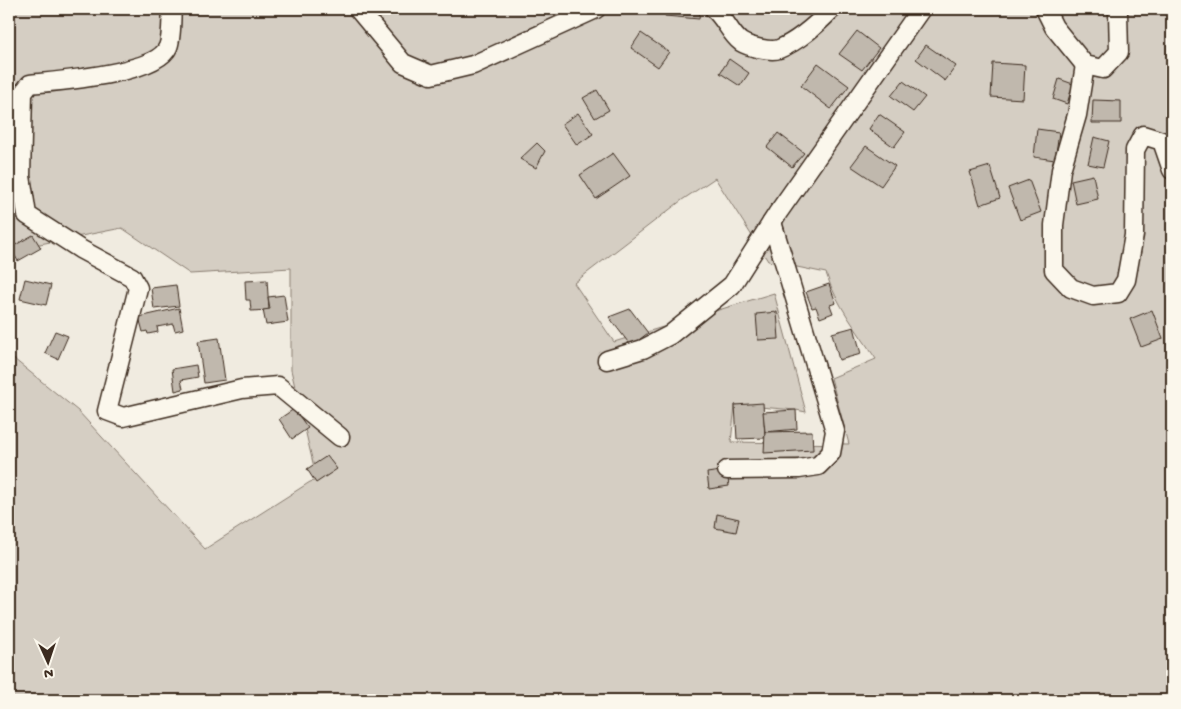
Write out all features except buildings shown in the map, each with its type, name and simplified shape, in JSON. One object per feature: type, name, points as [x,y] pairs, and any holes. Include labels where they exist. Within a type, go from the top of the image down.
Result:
[{"type":"street","points":[[172,9],[169,46],[162,56],[147,64],[92,77],[30,84],[23,93],[21,176],[27,215],[80,249],[132,277],[138,288],[107,411],[123,417],[242,389],[278,386],[340,437]]},
{"type":"street","points":[[358,9],[403,63],[431,75],[473,65],[596,9]]},
{"type":"street","points":[[714,9],[740,41],[753,47],[777,50],[797,39],[832,9]]},
{"type":"street","points":[[606,360],[643,348],[670,334],[732,285],[772,222],[921,9]]},
{"type":"street","points":[[1045,9],[1054,27],[1084,65],[1103,69],[1119,52],[1118,13],[1116,9]]},
{"type":"street","points":[[1084,65],[1077,115],[1061,170],[1054,226],[1054,270],[1071,288],[1093,296],[1118,293],[1126,280],[1134,235],[1135,150],[1143,135],[1162,141],[1172,170]]},
{"type":"street","points":[[727,470],[799,469],[818,466],[831,453],[835,432],[772,222]]},
{"type":"shaded area","points":[[9,9],[1172,9],[1172,700],[9,700],[9,355],[78,411],[205,549],[310,482],[317,480],[291,370],[291,268],[190,274],[122,228],[9,250]],"holes":[[[715,178],[768,261],[826,273],[841,307],[876,359],[831,378],[849,444],[731,442],[735,405],[806,412],[774,293],[614,342],[574,283],[682,200]]]}]
